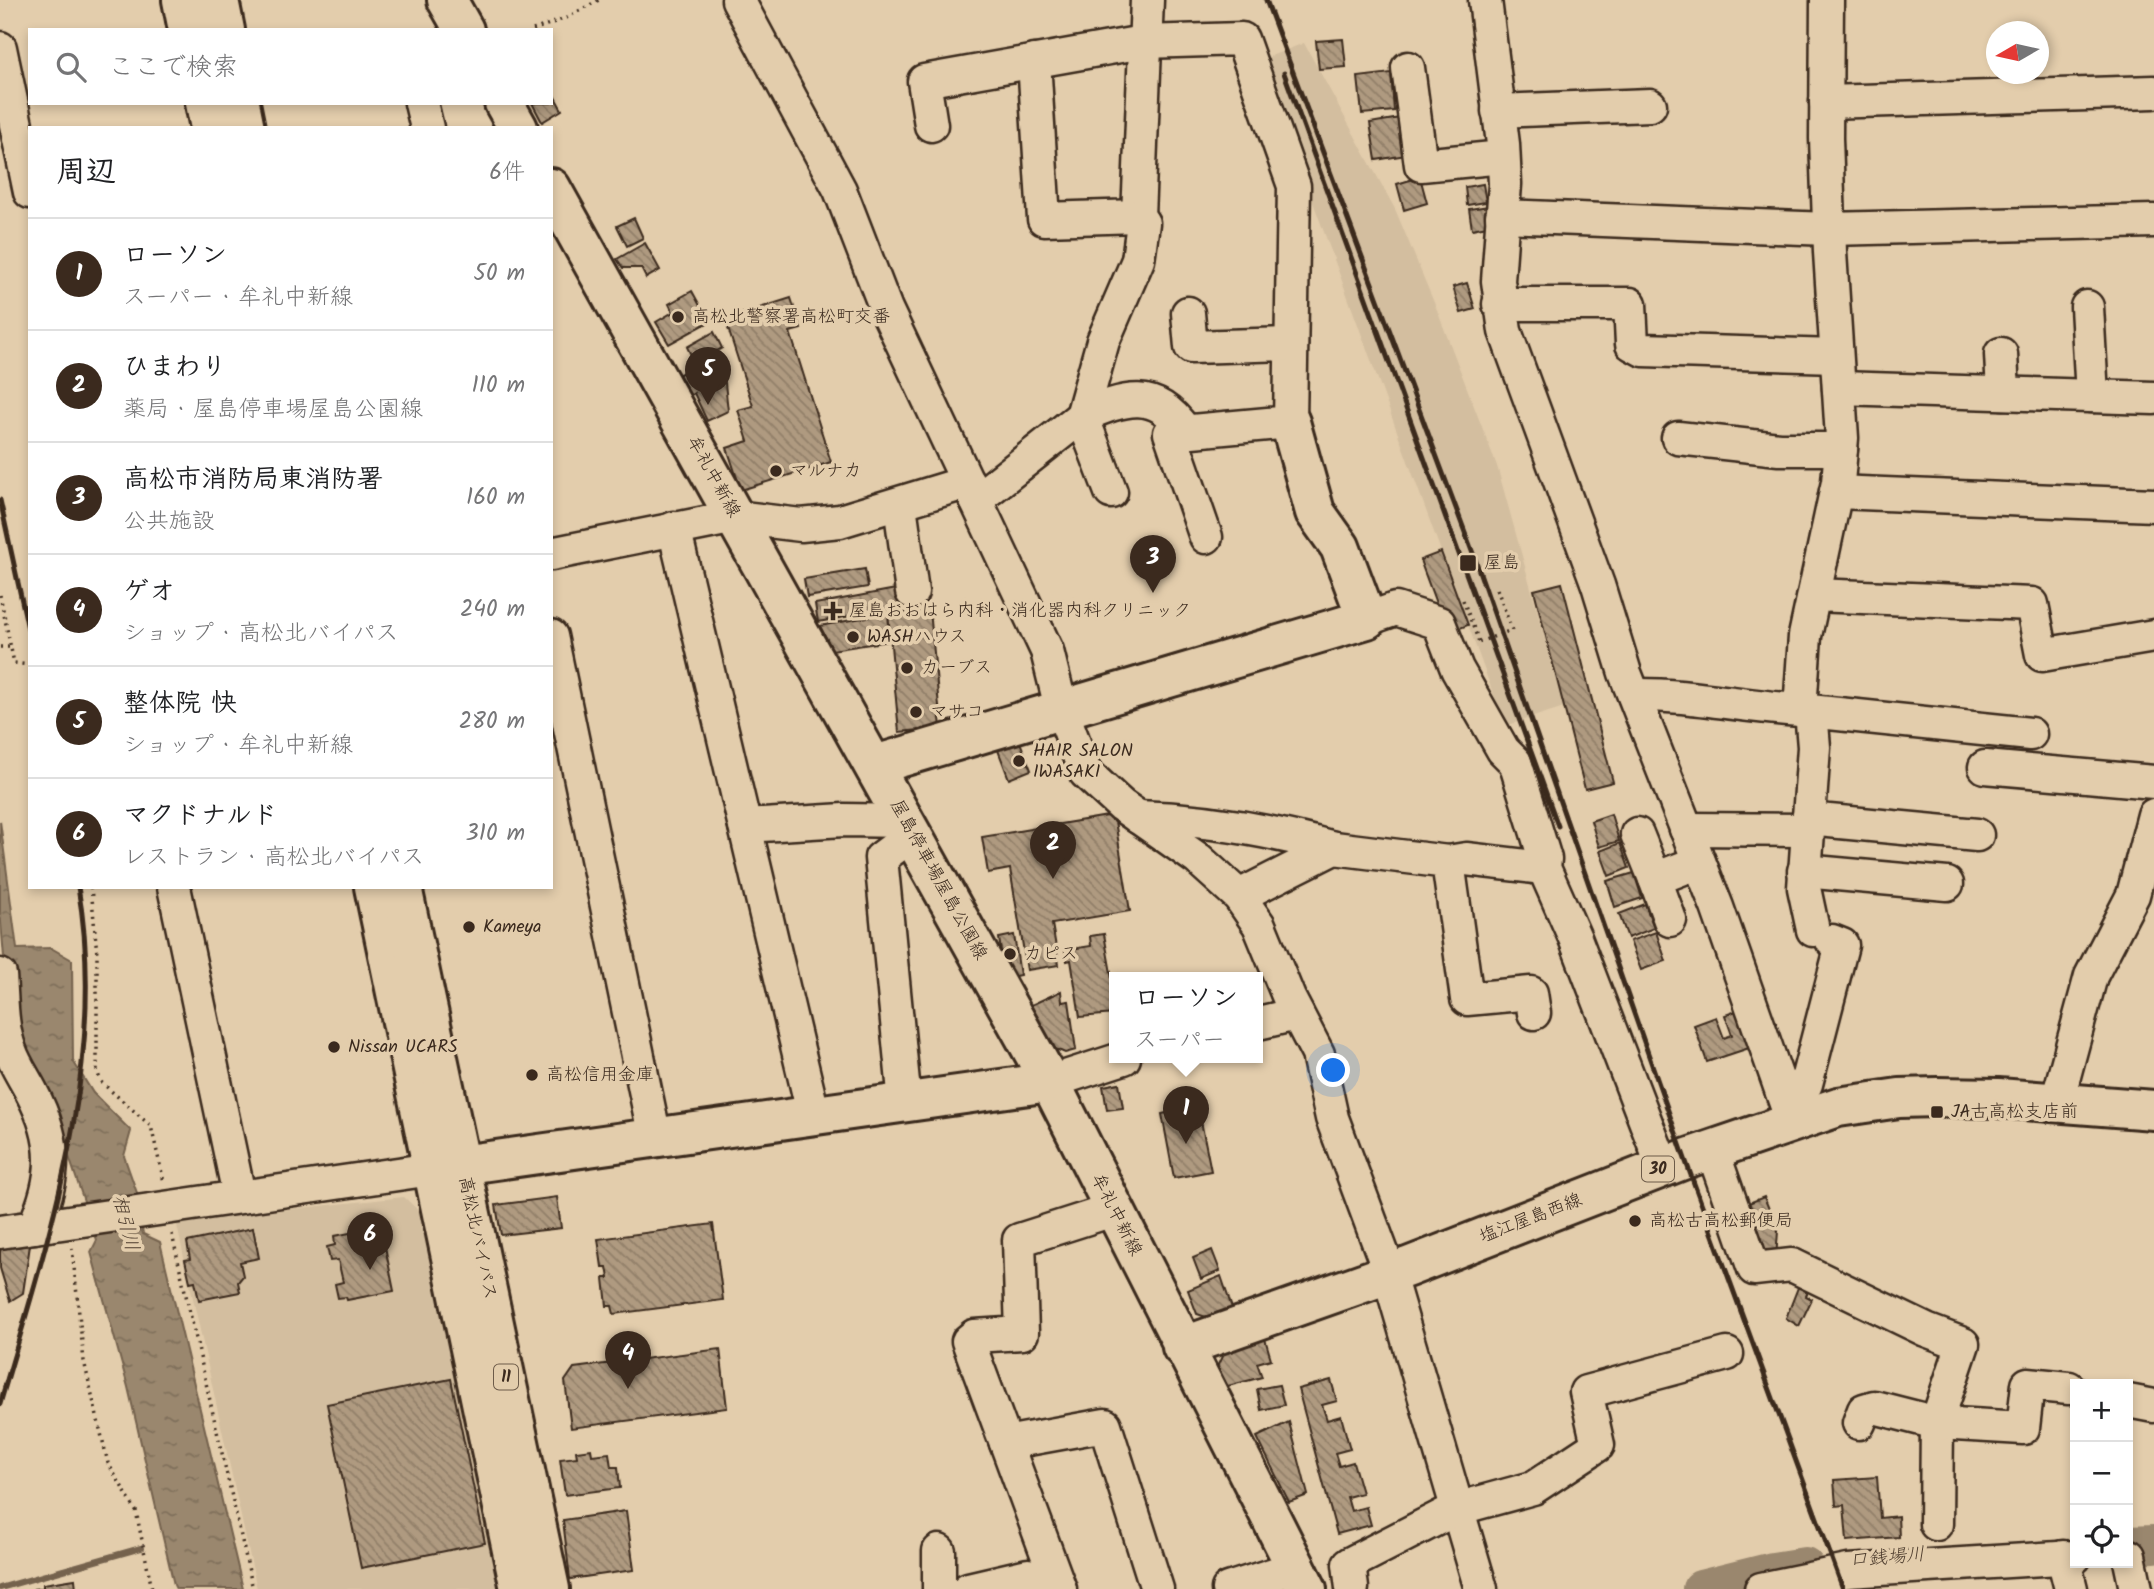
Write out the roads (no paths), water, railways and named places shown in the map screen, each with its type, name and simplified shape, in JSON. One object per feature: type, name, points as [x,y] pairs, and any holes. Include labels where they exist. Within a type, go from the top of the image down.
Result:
[{"type":"main road","points":[[182,0],[189,28]]},
{"type":"main road","points":[[220,0],[225,28]]},
{"type":"main road","points":[[447,0],[463,28]]},
{"type":"main road","points":[[205,105],[210,126]]},
{"type":"main road","points":[[240,105],[245,126]]},
{"type":"main road","points":[[505,105],[517,126]]},
{"type":"main road","name":"牟礼中新線","points":[[553,192],[876,765]]},
{"type":"main road","points":[[876,765],[1367,619],[1340,547],[1315,512],[1290,422]]},
{"type":"main road","name":"屋島停車場屋島公園線","points":[[876,765],[1050,1082]]},
{"type":"main road","name":"高松北バイパス","points":[[375,889],[447,1167],[550,1589]]},
{"type":"main road","name":"高松北バイパス","points":[[402,889],[520,1589]]},
{"type":"main road","points":[[447,1167],[1050,1082]]},
{"type":"main road","name":"牟礼中新線","points":[[1050,1082],[1182,1347]]},
{"type":"main road","name":"塩江屋島西線","points":[[1182,1347],[1388,1274],[1712,1149],[1787,1107],[1838,1107],[1899,1098],[1998,1098],[2154,1110]]},
{"type":"main road","points":[[1182,1347],[1301,1578]]},
{"type":"street","points":[[191,28],[220,0]]},
{"type":"street","points":[[738,0],[840,190],[886,309],[1047,651],[1061,708],[1085,772],[1138,817],[1198,859],[1238,896],[1259,925],[1297,1014],[1318,1055],[1332,1118],[1388,1274],[1481,1589]]},
{"type":"street","points":[[1111,492],[1082,416],[1103,341],[1138,260],[1143,223],[1138,216],[1143,42],[1147,0]]},
{"type":"street","points":[[1485,0],[1503,157],[1499,304],[1505,331],[1598,585],[1634,695],[1699,862],[1787,1107]]},
{"type":"street","points":[[1787,1107],[1806,1084],[1842,945],[1823,935],[1804,888],[1814,747],[1805,710],[1805,636],[1836,492],[1841,449],[1829,229],[1827,0]]},
{"type":"street","points":[[931,125],[924,81],[1143,42],[1242,39],[1294,186],[1290,422],[1170,433],[1206,537]]},
{"type":"street","points":[[8,61],[28,180]]},
{"type":"street","points":[[1034,61],[1044,219],[1138,216]]},
{"type":"street","points":[[1408,68],[1421,164],[1503,157]]},
{"type":"street","points":[[1826,102],[2154,92]]},
{"type":"street","points":[[421,105],[427,126]]},
{"type":"street","points":[[1498,111],[1650,105]]},
{"type":"street","points":[[1502,216],[1829,229],[2154,221]]},
{"type":"street","points":[[1499,304],[1629,304],[1632,344],[1643,350],[1836,356]]},
{"type":"street","points":[[2087,307],[2092,396]]},
{"type":"street","points":[[1188,313],[1191,347],[1291,344]]},
{"type":"street","points":[[2001,354],[2003,393]]},
{"type":"street","points":[[1839,388],[2154,398]]},
{"type":"street","points":[[553,554],[735,517],[801,525],[840,522],[900,505],[972,491],[1082,416],[1146,400],[1156,402],[1176,418],[1185,431]]},
{"type":"street","points":[[1678,438],[1779,449],[1841,449]]},
{"type":"street","points":[[1836,492],[2154,506]]},
{"type":"street","points":[[900,505],[912,592]]},
{"type":"street","points":[[674,528],[814,1117]]},
{"type":"street","points":[[1814,595],[2032,604],[2042,655],[2154,636]]},
{"type":"street","points":[[1367,619],[1396,610],[1439,623],[1457,669],[1503,750],[1515,762],[1545,859],[1544,868],[1575,938],[1663,1167]]},
{"type":"street","points":[[553,646],[655,1139]]},
{"type":"street","points":[[1634,695],[1676,694],[1759,708],[1805,710],[2030,734]]},
{"type":"street","points":[[1985,767],[2154,782]]},
{"type":"street","points":[[2057,1102],[2091,976],[2133,895],[2154,815]]},
{"type":"street","points":[[1138,817],[1192,819],[1275,831],[1334,848],[1448,862],[1466,859],[1544,868]]},
{"type":"street","points":[[745,826],[844,820],[910,827]]},
{"type":"street","points":[[1686,829],[1807,824],[1977,835]]},
{"type":"street","points":[[905,1104],[880,858],[910,827]]},
{"type":"street","points":[[1637,834],[1670,920]]},
{"type":"street","points":[[1238,896],[1334,848]]},
{"type":"street","points":[[1448,862],[1467,999],[1531,993],[1534,1013]]},
{"type":"street","points":[[1654,879],[1699,862]]},
{"type":"street","points":[[1804,871],[1947,884]]},
{"type":"street","points":[[174,889],[239,1195]]},
{"type":"street","points":[[0,975],[1,1015],[10,1052],[11,1075],[46,1121],[52,1142],[50,1185],[34,1227]]},
{"type":"street","points":[[1263,1022],[1297,1014]]},
{"type":"street","points":[[1050,1082],[1109,1063]]},
{"type":"street","points":[[1712,1149],[1755,1269],[1793,1265],[1926,1330],[1963,1344],[1937,1423],[1936,1524]]},
{"type":"street","points":[[0,1232],[239,1195],[447,1167]]},
{"type":"street","points":[[968,1589],[1043,1581],[1006,1443],[968,1341],[974,1336],[1022,1333],[1019,1240],[1113,1210]]},
{"type":"street","points":[[1352,1588],[1349,1564],[1456,1509],[1533,1488],[1598,1444],[1586,1392],[1727,1353]]},
{"type":"street","points":[[1859,1423],[1864,1410],[1874,1408],[1937,1423],[2023,1428],[2028,1384],[2069,1388]]},
{"type":"street","points":[[2133,1403],[2154,1406]]},
{"type":"street","points":[[1006,1443],[1105,1425],[1157,1589]]},
{"type":"street","points":[[939,1551],[939,1589]]},
{"type":"street","points":[[2133,1556],[2154,1555]]},
{"type":"street","points":[[1761,1589],[1848,1571],[1944,1577],[2069,1557],[2071,1589]]},
{"type":"street","points":[[2131,1568],[2136,1589]]},
{"type":"street","points":[[1228,1589],[1301,1578]]},
{"type":"water","name":"相引川","points":[[0,821],[17,949],[51,948],[72,960],[73,1061],[93,1093],[131,1131],[124,1156],[137,1193],[143,1234],[160,1242],[243,1589],[176,1589],[174,1585],[128,1387],[91,1252],[97,1240],[53,1109],[9,1014],[0,911]]},
{"type":"waterway","name":"口銭場川","points":[[2133,1545],[2154,1544]]},
{"type":"waterway","points":[[0,1588],[141,1548]]},
{"type":"waterway","name":"口銭場川","points":[[1701,1589],[1805,1566]]},
{"type":"railway","points":[[1266,0],[1475,559],[1685,1159],[1843,1589]]},
{"type":"railway","points":[[1284,73],[1558,826]]},
{"type":"railway","points":[[0,500],[28,629]]},
{"type":"railway","points":[[0,1404],[54,1214],[80,1084],[86,1018],[86,953],[78,889]]},
{"type":"place","name":"高松北警察署高松町交番","points":[[678,317]]},
{"type":"place","name":"整体院 快","points":[[708,405]]},
{"type":"place","name":"マルナカ","points":[[776,471]]},
{"type":"place","name":"屋島","points":[[1468,563]]},
{"type":"place","name":"高松市消防局東消防署","points":[[1153,593]]},
{"type":"place","name":"屋島おおはら内科・消化器内科クリニック","points":[[833,611]]},
{"type":"place","name":"WASHハウス","points":[[853,637]]},
{"type":"place","name":"カーブス","points":[[907,668]]},
{"type":"place","name":"マサコ","points":[[916,712]]},
{"type":"place","name":"HAIR SALON IWASAKI","points":[[1019,761]]},
{"type":"place","name":"ひまわり","points":[[1053,879]]},
{"type":"place","name":"Kameya","points":[[469,927]]},
{"type":"place","name":"カピス","points":[[1010,954]]},
{"type":"place","name":"Nissan UCARS","points":[[334,1047]]},
{"type":"place","name":"高松信用金庫","points":[[532,1075]]},
{"type":"place","name":"JA古高松支店前","points":[[1937,1112]]},
{"type":"place","name":"ローソン","points":[[1186,1144]]},
{"type":"place","name":"高松古高松郵便局","points":[[1635,1221]]},
{"type":"place","name":"マクドナルド","points":[[370,1270]]},
{"type":"place","name":"ゲオ","points":[[628,1389]]}]
